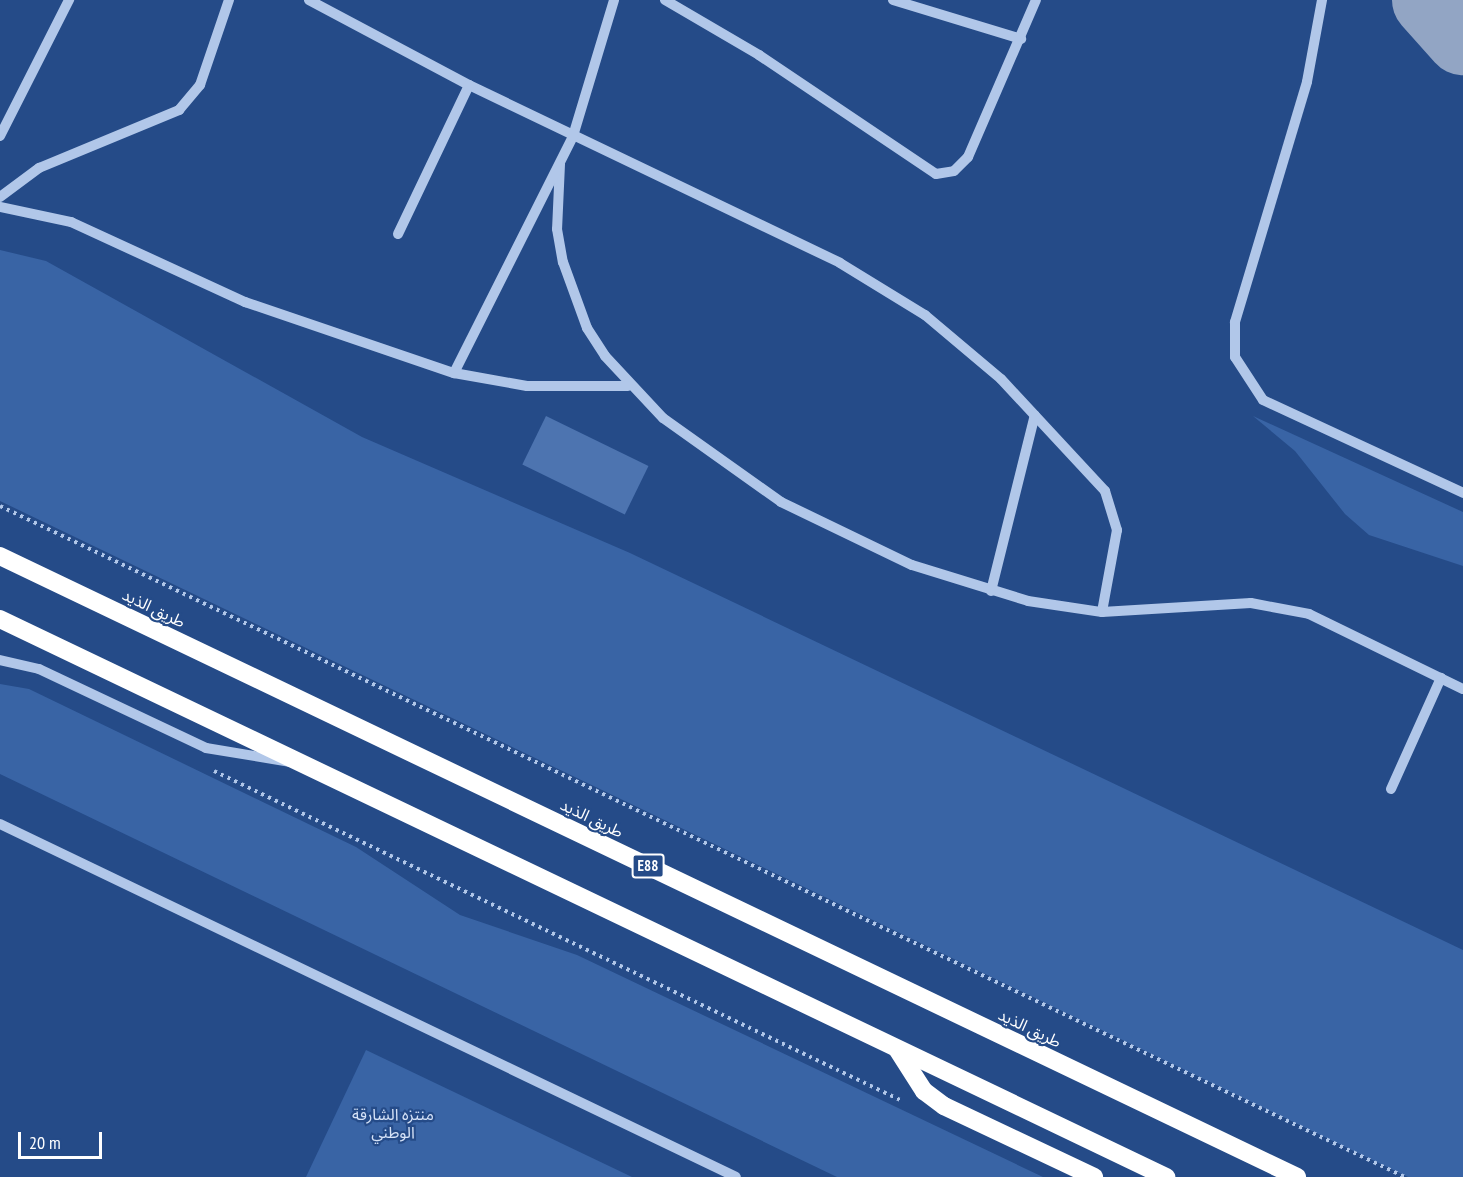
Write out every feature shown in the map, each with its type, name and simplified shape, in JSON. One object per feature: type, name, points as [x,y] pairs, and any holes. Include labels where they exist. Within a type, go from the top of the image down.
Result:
[{"type":"highway","name":"طريق الذيد","points":[[0,556],[1297,1177]]},
{"type":"highway","points":[[0,620],[1166,1177]]},
{"type":"highway","points":[[897,1049],[919,1085],[944,1106],[1094,1177]]},
{"type":"lane","points":[[0,136],[69,0]]},
{"type":"lane","points":[[0,197],[39,168],[179,110],[200,85],[229,0]]},
{"type":"lane","points":[[309,0],[469,85],[884,287],[965,346],[1035,416],[1112,503],[1117,530],[1102,612]]},
{"type":"lane","points":[[454,373],[573,136],[614,0]]},
{"type":"lane","points":[[665,0],[759,55],[936,174],[954,171],[968,157],[1036,0]]},
{"type":"lane","points":[[893,0],[1021,39]]},
{"type":"lane","points":[[1322,0],[1307,82],[1236,322],[1235,357],[1263,400],[1463,494]]},
{"type":"lane","points":[[398,234],[469,85]]},
{"type":"lane","points":[[560,164],[558,229],[573,296],[587,328],[628,386],[701,448],[781,502],[894,558],[991,591],[1102,612],[1220,603],[1283,607],[1333,622],[1463,689]]},
{"type":"lane","points":[[0,207],[87,227],[245,302],[454,373],[527,386],[628,386]]},
{"type":"lane","points":[[991,591],[1035,416]]},
{"type":"lane","points":[[0,660],[39,669],[206,748],[298,762]]},
{"type":"lane","points":[[1390,789],[1441,678]]},
{"type":"lane","points":[[0,824],[736,1177]]},
{"type":"path","points":[[0,506],[1405,1177]]},
{"type":"path","points":[[204,766],[912,1105]]},
{"type":"green space","points":[[0,250],[46,261],[362,437],[630,553],[1463,950],[1463,1177],[1408,1177],[0,501]]},
{"type":"green space","points":[[1253,416],[1463,512],[1463,566],[1369,535],[1345,514],[1295,451]]},
{"type":"green space","points":[[0,684],[29,689],[356,847],[460,915],[577,955],[1043,1177],[837,1177],[0,774]]},
{"type":"green space","name":"منتزه الشارقة الوطني","points":[[366,1050],[632,1177],[306,1177]]},
{"type":"building","points":[[546,416],[648,466],[625,515],[522,465]]},
{"type":"taxiway","points":[[1430,0],[1463,37]]}]
